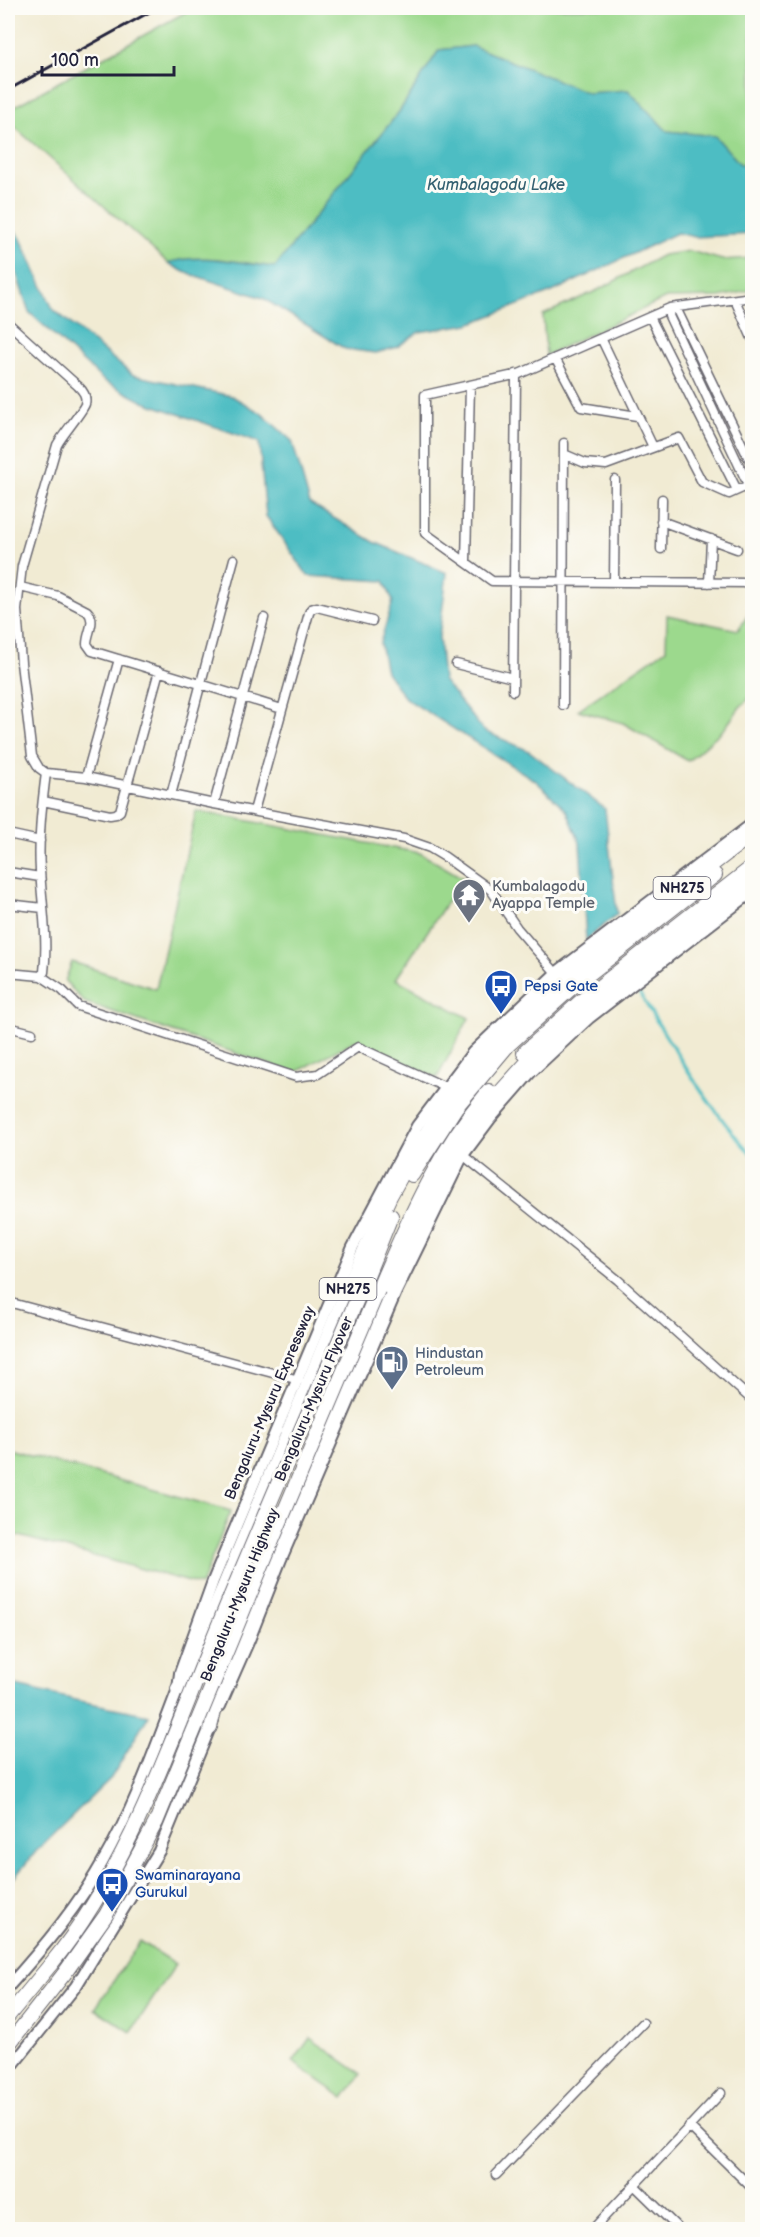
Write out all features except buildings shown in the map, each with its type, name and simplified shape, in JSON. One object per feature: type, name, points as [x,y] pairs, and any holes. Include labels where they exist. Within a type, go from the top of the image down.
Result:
[{"type":"highway","name":"Bengaluru-Mysuru Expressway","points":[[178,1689],[188,1674],[355,1272],[390,1196],[416,1149],[454,1091],[488,1051],[565,978],[753,834]]},
{"type":"highway","name":"Bengaluru-Mysuru Expressway","points":[[611,941],[753,846]]},
{"type":"highway","name":"Bengaluru-Mysuru Flyover","points":[[8,2045],[106,1916],[156,1822],[404,1227],[440,1159],[485,1096],[540,1037],[580,1002],[753,867]]},
{"type":"highway","name":"Bengaluru-Mysuru Highway","points":[[210,1727],[220,1688],[282,1533],[419,1221],[460,1153],[496,1097],[533,1056],[631,980],[753,879]]},
{"type":"highway","name":"Bengaluru-Mysuru Flyover","points":[[8,2016],[73,1937],[93,1906],[141,1815],[378,1245],[413,1173],[456,1107],[508,1045],[549,1007],[611,941]]},
{"type":"street","points":[[753,297],[670,308],[516,374],[425,395],[425,533],[492,580],[753,583]]},
{"type":"street","points":[[735,300],[753,338]]},
{"type":"street","points":[[670,308],[677,310],[753,465]]},
{"type":"street","points":[[564,454],[585,462],[606,465],[679,438],[702,482],[729,494],[737,490],[751,489],[669,316],[670,308]]},
{"type":"street","points":[[650,317],[737,490]]},
{"type":"street","points":[[8,323],[85,394],[85,405],[57,445],[25,552],[20,587],[18,620],[30,742],[32,756],[39,768],[46,773],[86,777],[214,804],[394,837],[430,848],[491,890],[517,928],[556,973]]},
{"type":"street","points":[[602,338],[653,447]]},
{"type":"street","points":[[555,358],[580,407],[637,416]]},
{"type":"street","points":[[513,691],[516,374]]},
{"type":"street","points":[[466,562],[470,385]]},
{"type":"street","points":[[563,705],[564,443]]},
{"type":"street","points":[[614,582],[615,480]]},
{"type":"street","points":[[661,549],[662,499]]},
{"type":"street","points":[[661,521],[737,549]]},
{"type":"street","points":[[709,583],[711,539]]},
{"type":"street","points":[[171,795],[234,559]]},
{"type":"street","points":[[20,587],[58,596],[91,614],[92,622],[87,640],[88,648],[92,651],[282,709]]},
{"type":"street","points":[[254,811],[311,609],[317,607],[372,621]]},
{"type":"street","points":[[214,804],[264,618]]},
{"type":"street","points":[[86,777],[119,659]]},
{"type":"street","points":[[456,664],[513,678]]},
{"type":"street","points":[[43,801],[110,815],[120,811],[159,671]]},
{"type":"street","points":[[41,976],[44,972],[45,961],[40,841],[46,773]]},
{"type":"street","name":"Bengaluru-Mysuru Expressway","points":[[8,1987],[63,1922],[105,1860],[129,1813],[178,1689],[180,1673],[213,1581],[353,1247],[417,1126],[473,1052],[556,973],[611,941],[753,824]]},
{"type":"street","points":[[8,834],[40,841]]},
{"type":"street","points":[[8,872],[40,877]]},
{"type":"street","name":"NH275","points":[[631,980],[753,892]]},
{"type":"street","points":[[8,904],[43,908]]},
{"type":"street","points":[[8,973],[41,976],[62,990],[78,1006],[296,1077],[318,1074],[358,1047],[445,1087]]},
{"type":"street","points":[[8,1028],[32,1033]]},
{"type":"street","points":[[460,1153],[618,1280],[753,1400]]},
{"type":"street","points":[[8,1302],[299,1380]]},
{"type":"street","name":"Bengaluru-Mysuru Highway","points":[[103,1943],[159,1851],[180,1805],[210,1727]]},
{"type":"street","points":[[63,1922],[103,1943]]},
{"type":"street","name":"NH275","points":[[8,2072],[76,1986],[103,1943]]},
{"type":"street","points":[[496,2175],[643,2024]]},
{"type":"street","points":[[592,2229],[721,2093]]},
{"type":"street","points":[[689,2126],[753,2188]]},
{"type":"street","points":[[634,2185],[680,2229]]},
{"type":"green space","points":[[193,8],[752,8],[752,166],[740,164],[715,136],[667,131],[628,90],[588,93],[473,46],[439,50],[399,112],[275,267],[208,258],[168,263],[8,121],[8,110]]},
{"type":"green space","points":[[690,251],[722,260],[752,258],[752,290],[720,297],[666,298],[546,355],[543,315],[598,290],[663,255]]},
{"type":"green space","points":[[752,609],[752,696],[740,707],[725,728],[688,761],[623,723],[578,710],[666,649],[667,615],[738,630]]},
{"type":"green space","points":[[196,811],[420,853],[463,878],[396,979],[469,1018],[437,1078],[354,1041],[295,1073],[84,1002],[65,981],[72,962],[156,989]]},
{"type":"green space","points":[[8,1449],[231,1511],[201,1585],[8,1533]]},
{"type":"green space","points":[[140,1941],[176,1964],[131,2032],[95,2009]]},
{"type":"green space","points":[[310,2038],[361,2074],[344,2098],[293,2062]]},
{"type":"water","name":"Kumbalagodu Lake","points":[[473,46],[588,93],[628,90],[667,131],[715,136],[740,164],[752,166],[752,234],[695,237],[677,233],[552,292],[469,324],[419,332],[397,347],[376,353],[345,349],[263,298],[184,272],[168,263],[207,259],[275,267],[399,112],[439,50]]},
{"type":"water","points":[[8,223],[20,237],[53,309],[133,375],[232,396],[261,413],[292,441],[310,504],[374,542],[447,573],[439,637],[443,680],[484,731],[529,751],[605,809],[617,914],[586,940],[580,843],[567,811],[536,781],[405,698],[386,672],[380,643],[393,601],[384,581],[308,576],[266,516],[259,442],[144,402],[104,381],[29,312],[8,248]]},
{"type":"water","points":[[8,1684],[149,1715],[111,1778],[39,1848],[8,1885]]},
{"type":"waterway","points":[[635,986],[704,1095],[752,1155]]},
{"type":"railway","points":[[8,90],[157,8]]},
{"type":"place","name":"Kumbalagodu Ayappa Temple","points":[[469,924]]},
{"type":"place","name":"Pepsi Gate","points":[[501,1015]]},
{"type":"place","name":"Hindustan Petroleum","points":[[392,1391]]},
{"type":"place","name":"Swaminarayana Gurukul","points":[[112,1913]]}]
